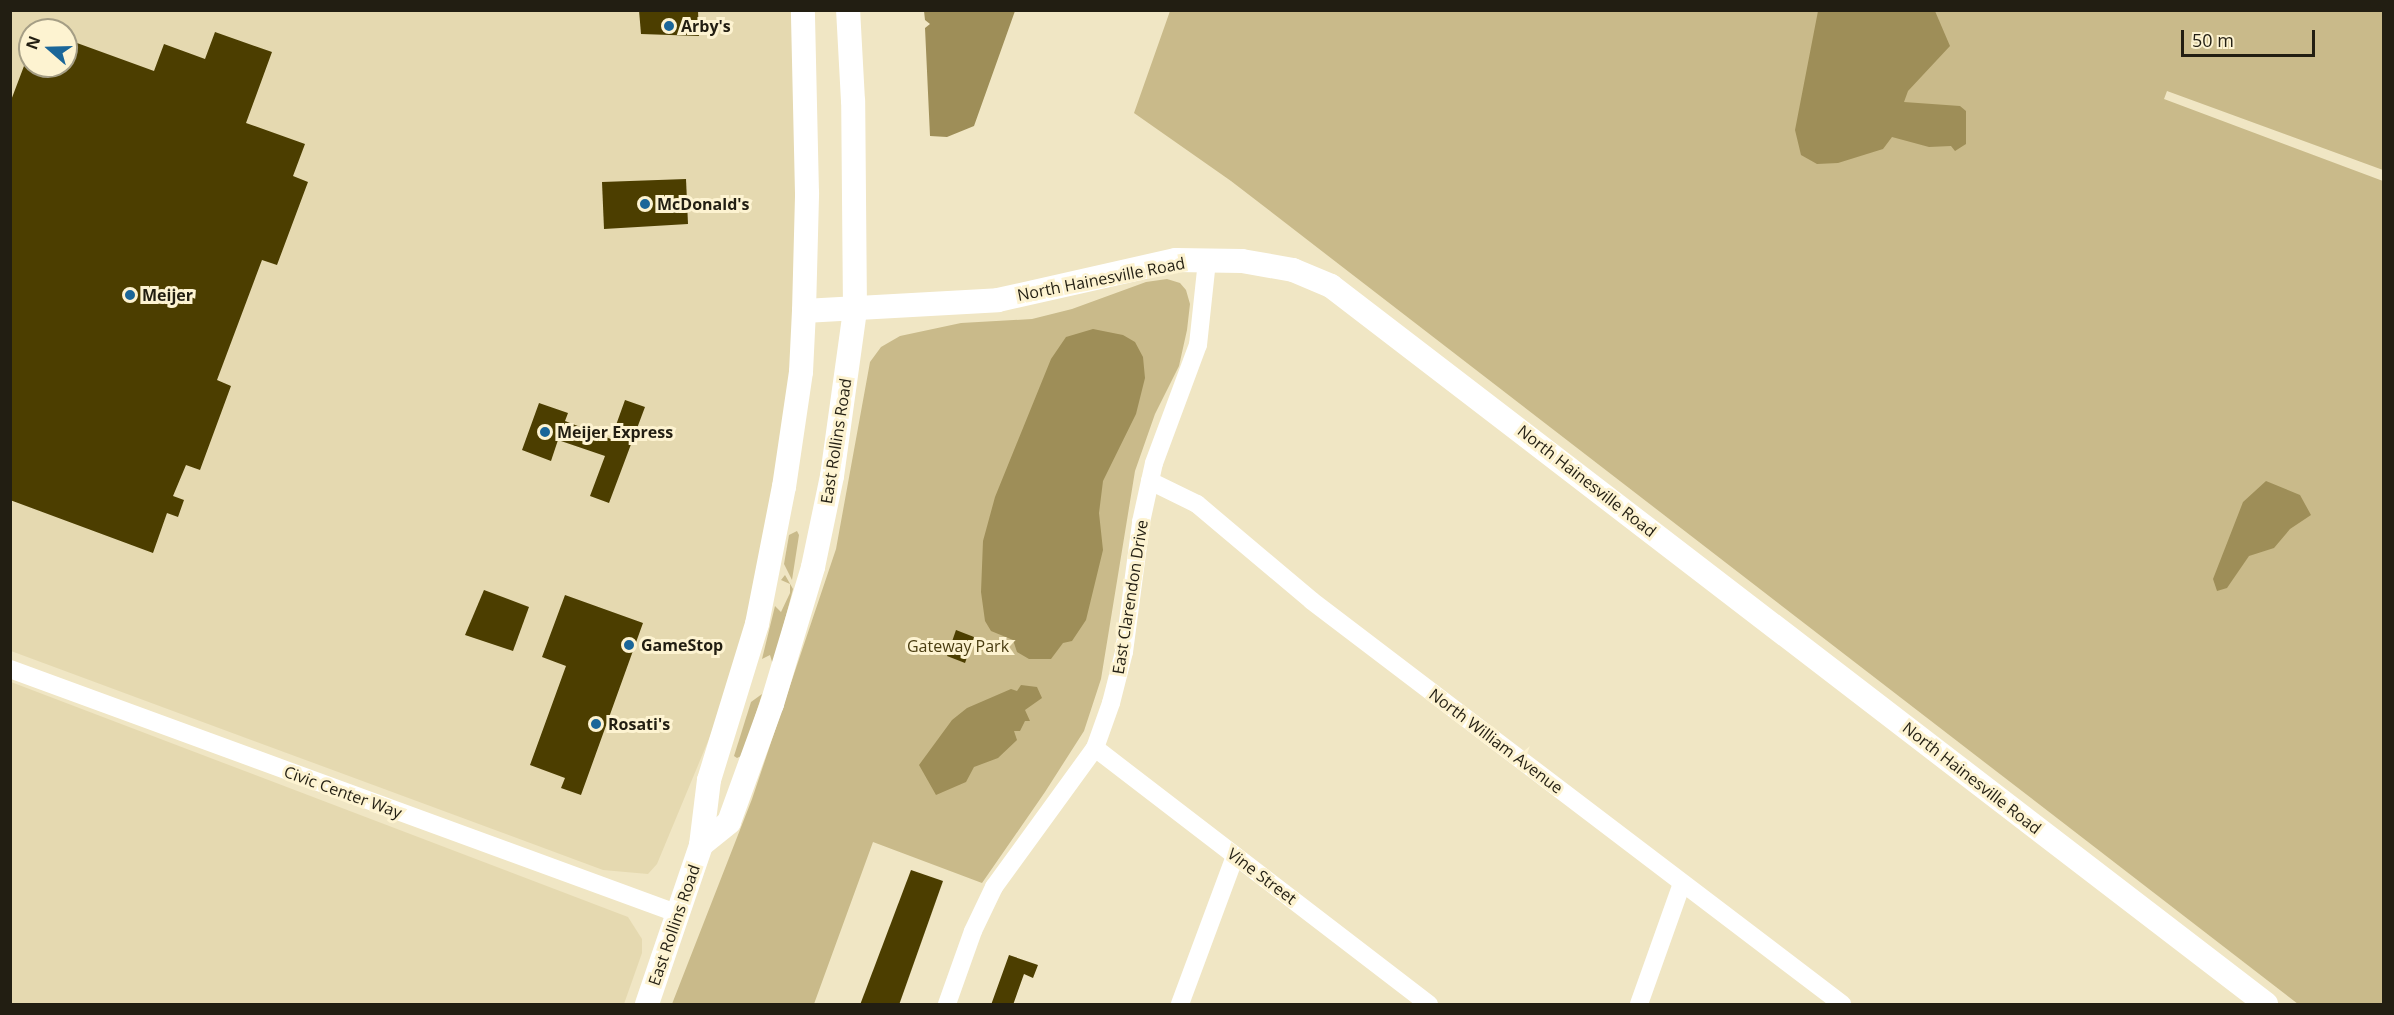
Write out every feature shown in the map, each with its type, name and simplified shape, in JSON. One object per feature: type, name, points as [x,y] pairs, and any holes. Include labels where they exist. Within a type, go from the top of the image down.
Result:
[{"type":"main road","name":"East Rollins Road","points":[[647,1005],[676,913],[701,845],[709,780],[745,669],[772,556],[801,372],[807,182],[803,10]]},
{"type":"main road","name":"East Rollins Road","points":[[701,845],[729,822],[772,704],[805,596],[832,476],[855,311],[853,101],[848,10]]},
{"type":"main road","name":"North Hainesville Road","points":[[804,311],[855,311],[904,303],[998,300],[1176,260],[1242,261],[1293,270],[1331,286],[2266,1005]]},
{"type":"street","name":"East Clarendon Drive","points":[[947,1005],[973,931],[994,887],[1095,748],[1124,652],[1150,481],[1198,345],[1207,261]]},
{"type":"street","name":"North William Avenue","points":[[1150,481],[1197,504],[1312,601],[1842,1005]]},
{"type":"street","name":"Civic Center Way","points":[[10,669],[676,913]]},
{"type":"street","name":"Vine Street","points":[[1095,748],[1235,855],[1412,999],[1429,1005]]},
{"type":"street","points":[[1180,1005],[1235,855]]},
{"type":"street","points":[[1640,1005],[1682,883]]},
{"type":"shaded area","points":[[10,11],[798,11],[799,336],[755,585],[733,681],[657,864],[648,874],[603,870],[11,651]]},
{"type":"shaded area","points":[[924,11],[1015,11],[974,126],[947,137],[930,136],[925,28],[930,24],[925,20]]},
{"type":"shaded area","points":[[1818,11],[1935,11],[1950,46],[1908,91],[1904,102],[1960,106],[1966,111],[1966,144],[1955,151],[1951,146],[1929,147],[1892,137],[1883,149],[1838,163],[1817,164],[1801,155],[1795,130]]},
{"type":"shaded area","points":[[1093,329],[1123,335],[1135,342],[1143,357],[1145,378],[1136,414],[1103,481],[1099,513],[1103,550],[1086,620],[1072,641],[1063,643],[1051,659],[1029,659],[1017,652],[1013,640],[991,631],[985,621],[981,592],[983,541],[995,497],[1051,359],[1066,337]]},
{"type":"shaded area","points":[[2266,481],[2300,495],[2311,515],[2290,529],[2274,548],[2249,556],[2227,588],[2217,591],[2213,579],[2243,502]]},
{"type":"shaded area","points":[[11,682],[628,917],[642,939],[642,953],[624,1004],[11,1004]]},
{"type":"shaded area","points":[[1021,685],[1037,687],[1042,698],[1025,710],[1030,721],[1025,721],[1020,731],[1014,731],[1017,740],[998,758],[974,767],[966,782],[936,795],[919,765],[952,720],[967,708],[1011,689],[1017,691]]},
{"type":"green space","points":[[1170,11],[2383,11],[2383,170],[2167,91],[2164,99],[2383,181],[2383,1004],[2298,1004],[1231,181],[1134,113]]},
{"type":"green space","name":"Gateway Park","points":[[1167,279],[1180,283],[1186,290],[1190,304],[1179,366],[1155,414],[1135,471],[1101,679],[1084,731],[1045,792],[982,883],[873,842],[814,1004],[672,1004],[752,799],[836,549],[870,362],[881,347],[900,336],[961,323],[1032,319],[1072,309],[1146,282]]},
{"type":"green space","points":[[797,531],[799,535],[792,580],[784,564],[789,535]]},
{"type":"green space","points":[[785,575],[793,589],[773,665],[770,655],[762,659],[775,606],[781,612],[790,593],[790,584],[781,580]]},
{"type":"green space","points":[[762,694],[743,755],[737,758],[734,756],[751,702]]},
{"type":"building","name":"Arby's","points":[[639,10],[698,10],[699,36],[641,34]]},
{"type":"building","name":"Meijer","points":[[215,32],[272,52],[246,123],[305,144],[293,176],[308,182],[277,265],[262,260],[217,380],[231,386],[200,470],[186,465],[173,496],[184,500],[178,517],[167,513],[153,553],[10,500],[10,103],[19,78],[78,78],[78,43],[154,71],[164,44],[205,59]]},
{"type":"building","name":"McDonald's","points":[[686,179],[688,224],[604,229],[602,182]]},
{"type":"building","points":[[625,400],[645,407],[609,503],[590,496],[605,456],[558,440],[551,461],[522,450],[539,403],[568,413],[565,421],[611,439]]},
{"type":"building","points":[[484,590],[529,607],[513,651],[465,635]]},
{"type":"building","points":[[565,595],[643,623],[581,795],[561,788],[565,778],[530,765],[566,666],[542,657]]},
{"type":"building","points":[[956,630],[974,637],[965,663],[947,656]]},
{"type":"building","points":[[911,870],[943,881],[899,1005],[860,1005]]},
{"type":"building","points":[[1009,955],[1038,965],[1033,978],[1024,974],[1013,1005],[991,1005]]},
{"type":"place","name":"Arby's","points":[[669,26]]},
{"type":"place","name":"McDonald's","points":[[645,204]]},
{"type":"place","name":"Meijer","points":[[130,295]]},
{"type":"place","name":"Meijer Express","points":[[545,432]]},
{"type":"place","name":"GameStop","points":[[629,645]]},
{"type":"place","name":"Rosati's","points":[[596,724]]}]
